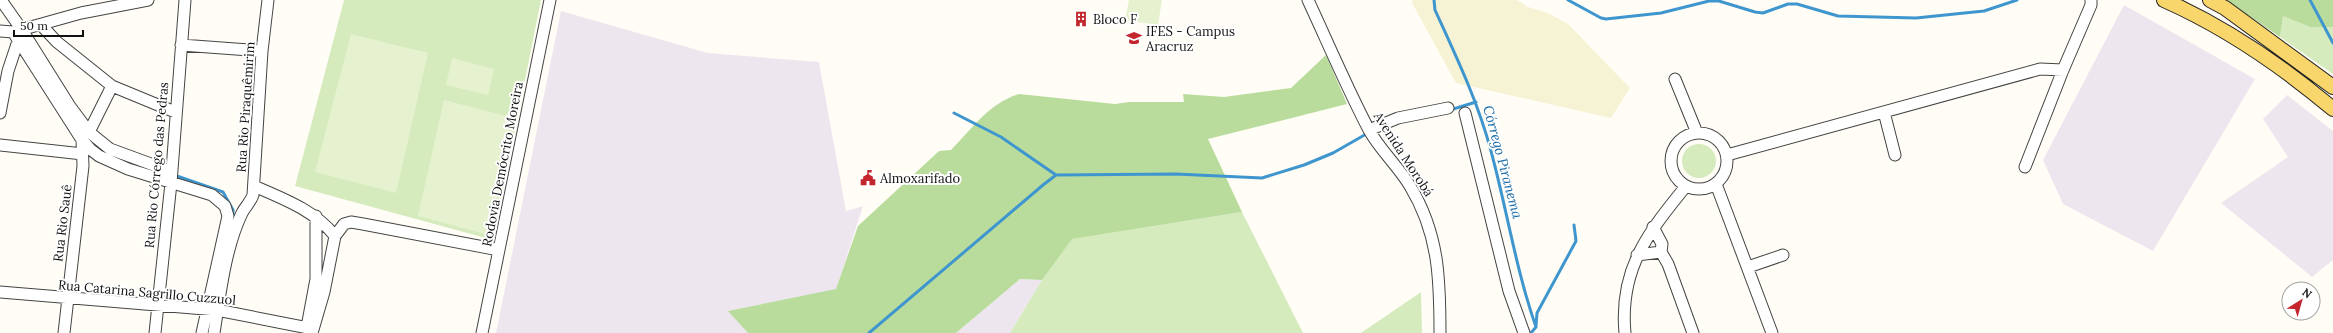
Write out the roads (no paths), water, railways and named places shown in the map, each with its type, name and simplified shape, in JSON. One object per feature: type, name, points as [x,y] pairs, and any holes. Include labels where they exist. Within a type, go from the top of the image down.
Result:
[{"type":"main road","points":[[2164,0],[2193,13],[2256,52],[2333,109]]},
{"type":"main road","points":[[2210,0],[2225,8],[2333,87]]},
{"type":"street","points":[[1,0],[9,5],[18,35],[82,140],[99,156],[128,169],[212,195],[225,206],[228,216],[206,309],[202,333]]},
{"type":"street","points":[[0,31],[18,35],[40,25],[81,13],[148,0]]},
{"type":"street","name":"Rua Rio Córrego das Pedras","points":[[155,333],[171,183],[170,171],[185,0]]},
{"type":"street","name":"Rua Rio Piraquêmirim","points":[[214,333],[217,310],[233,239],[242,212],[250,204],[254,186],[262,51],[268,0]]},
{"type":"street","name":"Rodovia Demócrito Moreira","points":[[482,333],[550,0]]},
{"type":"street","name":"Avenida Morobá","points":[[1308,0],[1369,130],[1410,185],[1422,209],[1434,239],[1440,285],[1440,333]]},
{"type":"street","points":[[2025,167],[2063,70],[2094,2]]},
{"type":"street","points":[[40,25],[57,42],[112,86],[175,112]]},
{"type":"street","points":[[0,113],[8,71],[18,35]]},
{"type":"street","points":[[18,35],[89,132],[110,149],[170,171]]},
{"type":"street","points":[[181,45],[262,51]]},
{"type":"street","points":[[1727,156],[2040,69],[2063,70]]},
{"type":"street","points":[[1675,79],[1697,133]]},
{"type":"street","points":[[89,132],[112,86]]},
{"type":"street","points":[[1369,130],[1398,118],[1448,108]]},
{"type":"street","points":[[1884,112],[1895,155]]},
{"type":"street","points":[[1465,113],[1509,291],[1524,333]]},
{"type":"street","points":[[1697,133],[1705,134],[1719,142],[1727,156],[1726,171],[1716,184],[1702,189],[1686,186],[1675,175],[1672,167],[1672,155],[1677,145],[1682,139],[1697,133]]},
{"type":"street","name":"Rua Rio Sauê","points":[[64,333],[83,154],[82,140]]},
{"type":"street","points":[[0,145],[83,154]]},
{"type":"street","points":[[1716,184],[1772,333]]},
{"type":"street","points":[[254,186],[294,203],[316,216],[335,236]]},
{"type":"street","points":[[1625,333],[1626,292],[1637,255],[1653,228],[1686,186]]},
{"type":"street","points":[[311,330],[316,280],[316,216]]},
{"type":"street","points":[[311,330],[324,292],[335,236],[344,224],[351,222],[499,250]]},
{"type":"street","points":[[1653,228],[1662,244],[1661,252],[1668,264],[1693,333]]},
{"type":"street","points":[[1637,255],[1661,252]]},
{"type":"street","points":[[1748,267],[1783,256]]},
{"type":"street","name":"Rua Catarina Sagrillo Cuzzuol","points":[[0,292],[67,299],[217,310],[311,330]]},
{"type":"waterway","name":"Córrego Piranema","points":[[1434,0],[1435,10],[1466,79],[1486,133],[1497,173],[1517,262],[1536,327]]},
{"type":"waterway","points":[[1568,0],[1601,18],[1606,19],[1661,13],[1709,1],[1719,1],[1763,13],[1788,4],[1797,4],[1838,16],[1916,18],[1984,11],[2017,0]]},
{"type":"waterway","points":[[2310,0],[2333,43]]},
{"type":"waterway","points":[[1450,110],[1476,102]]},
{"type":"waterway","points":[[954,113],[1001,137],[1056,175]]},
{"type":"waterway","points":[[869,333],[1056,175],[1176,174],[1262,178],[1304,165],[1333,153],[1368,133]]},
{"type":"waterway","points":[[118,159],[136,164]]},
{"type":"waterway","points":[[174,175],[223,192],[233,210],[233,216]]},
{"type":"waterway","points":[[1536,326],[1537,313],[1576,241],[1574,225]]},
{"type":"waterway","name":"Córrego Piranema","points":[[1531,333],[1536,327]]},
{"type":"place","name":"Bloco F","points":[[1081,19]]},
{"type":"place","name":"IFES - Campus Aracruz","points":[[1134,38]]},
{"type":"place","name":"Almoxarifado","points":[[868,178]]}]
